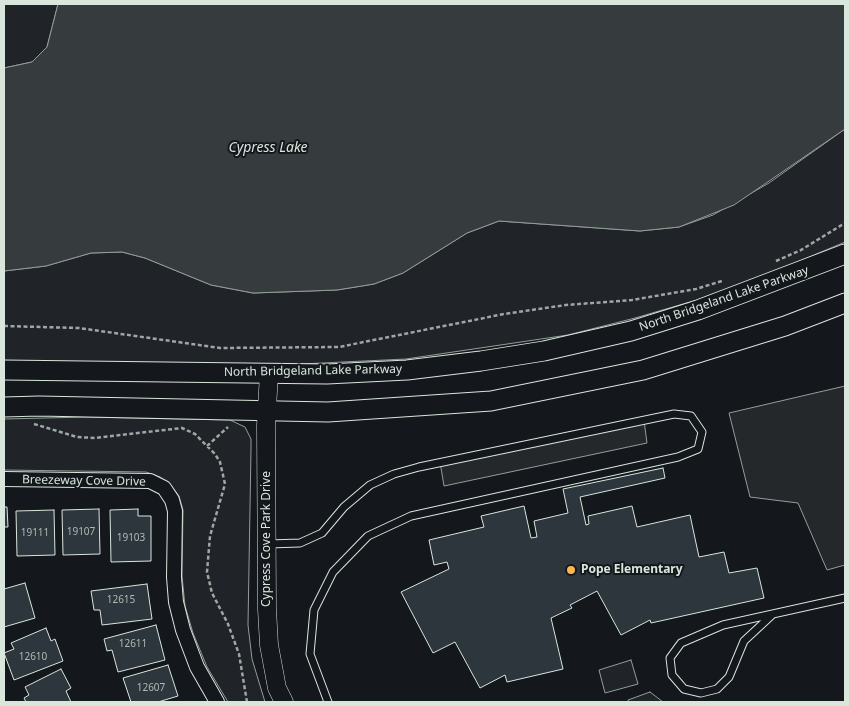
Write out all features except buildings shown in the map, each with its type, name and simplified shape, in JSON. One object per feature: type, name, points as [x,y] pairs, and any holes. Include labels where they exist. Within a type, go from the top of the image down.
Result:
[{"type":"main road","name":"North Bridgeland Lake Parkway","points":[[4,370],[270,374],[407,370],[544,351],[631,331],[698,310],[845,254]]},
{"type":"main road","points":[[4,407],[39,406],[328,412],[411,408],[491,401],[554,390],[643,370],[712,350],[845,303]]},
{"type":"street","name":"Cypress Cove Park Drive","points":[[270,374],[267,412],[268,645],[277,688],[284,702]]},
{"type":"street","name":"Breezeway Cove Drive","points":[[4,479],[150,481],[164,488],[172,500],[175,511],[174,577],[176,602],[183,630],[196,667],[217,702]]},
{"type":"lane","points":[[268,544],[300,544],[322,532],[344,507],[370,485],[394,474],[440,462],[674,414],[691,416],[702,432],[698,449],[678,457],[411,516],[368,536],[333,572],[314,610],[310,654],[328,702]]},
{"type":"lane","points":[[772,615],[744,640],[729,677],[716,689],[701,693],[684,689],[672,675],[670,658],[681,643],[723,626],[845,598]]},
{"type":"path","points":[[774,262],[801,250],[845,223]]},
{"type":"path","points":[[4,326],[79,328],[220,348],[339,347],[504,314],[566,305],[632,300],[696,289],[729,279]]},
{"type":"path","points":[[207,446],[231,426]]},
{"type":"shaded area","points":[[4,4],[58,4],[47,47],[32,62],[4,68]]},
{"type":"shaded area","points":[[845,129],[845,242],[764,276],[697,300],[635,318],[568,335],[406,359],[280,365],[4,361],[4,271],[46,266],[91,253],[122,252],[145,258],[211,285],[253,293],[337,290],[374,284],[403,273],[467,233],[499,221],[640,231],[679,227],[713,215],[769,183]]},
{"type":"shaded area","points":[[845,386],[845,565],[827,570],[798,503],[750,497],[729,413]]},
{"type":"shaded area","points":[[85,417],[230,420],[245,427],[251,439],[248,625],[252,659],[265,702],[228,702],[207,667],[193,633],[185,606],[182,576],[183,510],[179,496],[170,484],[160,477],[146,472],[4,470],[4,419]]},
{"type":"shaded area","points":[[644,420],[647,443],[444,486],[440,462]]},
{"type":"shaded area","points":[[631,660],[638,684],[605,693],[599,670]]},
{"type":"shaded area","points":[[650,692],[663,702],[628,702],[628,700]]},
{"type":"water","name":"Cypress Lake","points":[[58,4],[845,4],[845,129],[734,205],[679,227],[640,231],[499,221],[467,233],[403,273],[374,284],[337,290],[253,293],[211,285],[145,258],[122,252],[91,253],[46,266],[4,271],[4,68],[32,62],[47,47]]},
{"type":"place","name":"Pope Elementary","points":[[571,570]]}]
